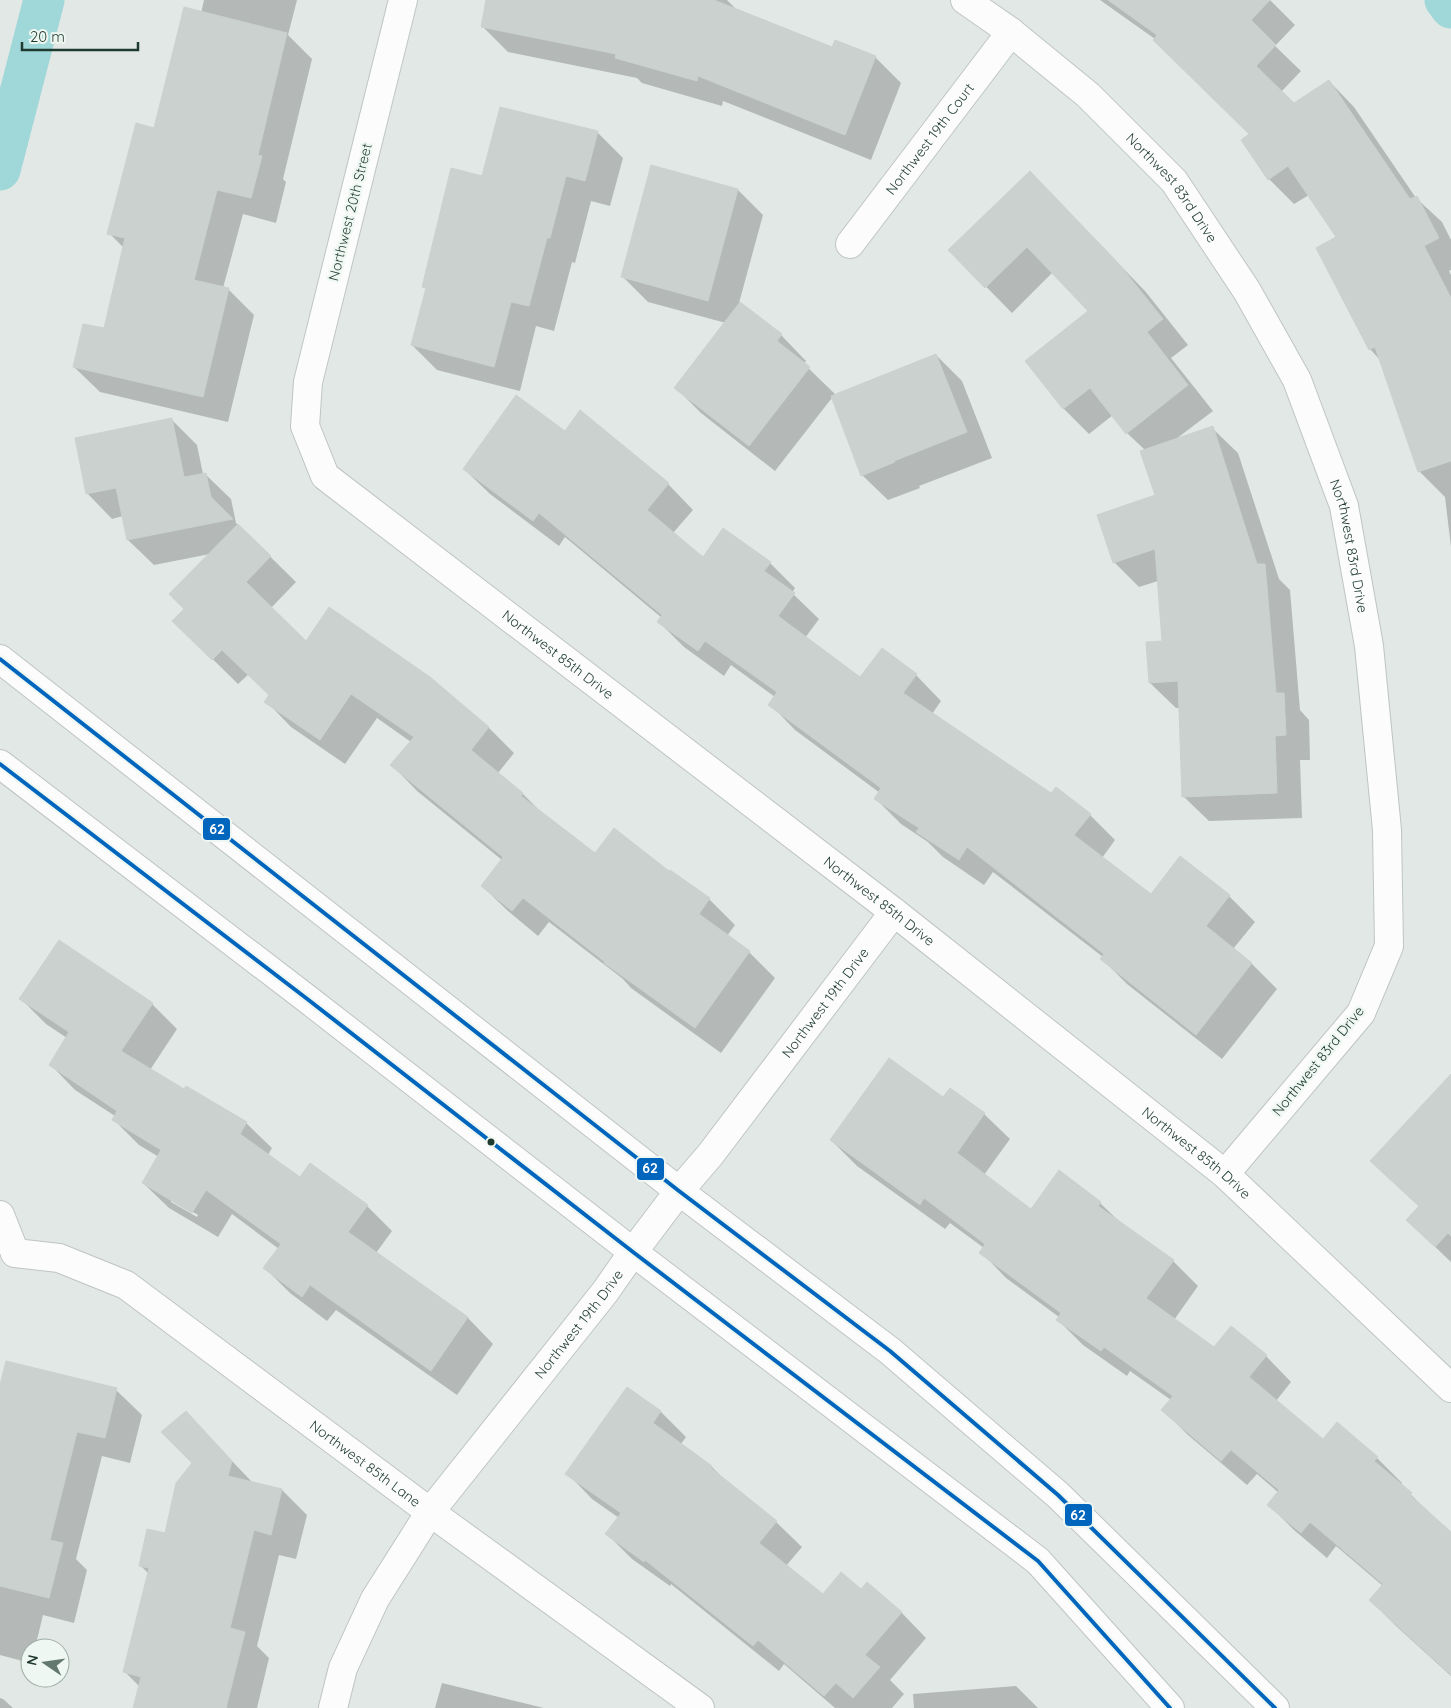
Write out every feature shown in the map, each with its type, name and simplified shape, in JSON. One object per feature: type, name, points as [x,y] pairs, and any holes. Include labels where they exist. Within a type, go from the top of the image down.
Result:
[{"type":"street","name":"Northwest 20th Street","points":[[304,426],[308,382],[403,0]]},
{"type":"street","name":"Northwest 83rd Drive","points":[[965,0],[1011,32],[1088,95],[1174,181],[1247,291],[1297,380],[1344,506],[1369,646],[1387,830],[1389,946],[1361,1013],[1225,1174]]},
{"type":"street","name":"Northwest 19th Court","points":[[850,244],[1011,32]]},
{"type":"street","name":"Northwest 85th Drive","points":[[304,426],[325,476],[894,912],[1225,1174],[1451,1388]]},
{"type":"street","points":[[0,659],[679,1191],[890,1352],[1058,1495],[1275,1708]]},
{"type":"street","points":[[0,764],[298,992],[632,1252],[1038,1561],[1170,1708]]},
{"type":"street","name":"Northwest 19th Drive","points":[[333,1708],[343,1668],[375,1599],[430,1512],[605,1292],[632,1252],[679,1191],[710,1155],[894,912]]},
{"type":"street","points":[[0,1215],[7,1259]]},
{"type":"street","name":"Northwest 85th Lane","points":[[7,1259],[59,1258],[126,1285],[430,1512],[700,1708]]},
{"type":"building","points":[[486,0],[714,0],[832,47],[835,40],[876,56],[845,135],[698,76],[697,81],[615,58],[616,54],[481,27]]},
{"type":"building","points":[[1108,0],[1270,0],[1251,20],[1276,45],[1256,66],[1294,103],[1329,80],[1410,199],[1417,196],[1439,238],[1424,246],[1451,298],[1451,461],[1418,472],[1375,347],[1369,350],[1316,248],[1336,237],[1288,166],[1268,180],[1241,140],[1249,134],[1153,40],[1157,35]]},
{"type":"building","points":[[184,7],[287,33],[258,155],[262,156],[251,198],[217,190],[194,280],[229,288],[203,397],[73,367],[83,324],[104,328],[125,238],[107,234],[136,123],[154,128]]},
{"type":"building","points":[[500,107],[598,131],[585,181],[566,176],[550,238],[547,238],[529,306],[511,302],[494,367],[411,345],[426,288],[422,287],[451,168],[482,176]]},
{"type":"building","points":[[651,165],[738,189],[708,301],[621,277]]},
{"type":"building","points":[[1030,171],[1119,264],[1163,319],[1147,332],[1188,385],[1126,434],[1090,388],[1063,409],[1025,361],[1088,311],[1027,247],[985,288],[948,250]]},
{"type":"building","points":[[740,302],[782,334],[777,341],[810,367],[749,446],[674,388]]},
{"type":"building","points":[[936,354],[967,432],[861,476],[831,396]]},
{"type":"building","points":[[516,395],[565,431],[580,410],[669,483],[647,510],[703,557],[723,528],[771,562],[764,571],[795,593],[778,616],[860,677],[882,648],[917,674],[903,693],[1051,793],[1056,787],[1091,814],[1074,835],[1151,894],[1180,856],[1230,895],[1206,926],[1252,963],[1196,1035],[1100,959],[1104,954],[967,847],[959,860],[916,832],[919,828],[874,799],[881,788],[768,705],[777,692],[705,641],[698,651],[657,622],[662,615],[539,513],[533,521],[463,469]]},
{"type":"building","points":[[172,418],[184,477],[206,473],[211,497],[233,519],[127,540],[116,488],[86,494],[75,438]]},
{"type":"building","points":[[1213,426],[1257,564],[1265,564],[1276,693],[1284,693],[1286,735],[1275,736],[1277,793],[1182,797],[1178,681],[1149,683],[1146,642],[1162,641],[1155,549],[1113,563],[1097,515],[1155,495],[1140,451]]},
{"type":"building","points":[[238,524],[271,556],[246,582],[306,641],[329,607],[430,677],[489,727],[471,750],[523,793],[521,796],[595,853],[614,828],[669,871],[710,898],[699,914],[750,951],[695,1028],[604,963],[523,898],[512,911],[481,886],[503,857],[390,765],[414,737],[351,694],[320,740],[264,702],[269,695],[222,650],[212,660],[172,621],[184,609],[169,594]]},
{"type":"building","points":[[59,940],[153,1003],[121,1051],[184,1089],[186,1086],[247,1122],[240,1134],[300,1177],[310,1163],[368,1205],[348,1232],[468,1317],[431,1371],[310,1285],[302,1297],[263,1268],[281,1244],[206,1190],[192,1213],[142,1183],[161,1150],[112,1120],[117,1111],[49,1065],[69,1032],[19,999]]},
{"type":"building","points":[[889,1058],[943,1097],[950,1088],[985,1113],[957,1153],[1031,1209],[1059,1170],[1101,1202],[1098,1206],[1174,1260],[1146,1298],[1214,1347],[1231,1326],[1267,1355],[1249,1377],[1323,1439],[1337,1422],[1378,1457],[1374,1461],[1412,1493],[1410,1495],[1451,1532],[1451,1675],[1369,1600],[1383,1584],[1310,1522],[1301,1533],[1267,1505],[1279,1490],[1231,1450],[1221,1461],[1161,1410],[1173,1396],[1104,1347],[1101,1351],[1056,1320],[1061,1313],[979,1253],[985,1244],[924,1198],[920,1205],[830,1140]]},
{"type":"building","points":[[1451,1074],[1451,1236],[1448,1233],[1435,1247],[1406,1220],[1419,1206],[1370,1161]]},
{"type":"building","points":[[6,1361],[117,1388],[105,1438],[77,1432],[50,1540],[63,1543],[49,1598],[0,1586],[0,1385]]},
{"type":"building","points":[[627,1387],[661,1411],[653,1423],[712,1466],[711,1468],[777,1521],[759,1543],[823,1594],[841,1572],[861,1589],[867,1582],[902,1612],[865,1655],[880,1667],[853,1698],[836,1683],[824,1696],[758,1640],[753,1646],[645,1560],[644,1562],[605,1534],[621,1513],[565,1474]]},
{"type":"building","points":[[186,1411],[232,1461],[228,1476],[282,1489],[271,1535],[254,1530],[230,1628],[245,1632],[226,1708],[133,1708],[141,1677],[123,1672],[149,1568],[139,1566],[147,1529],[165,1533],[176,1483],[192,1463],[161,1432]]},
{"type":"waterway","points":[[0,170],[44,0]]},
{"type":"waterway","points":[[1445,0],[1451,8]]},
{"type":"transit line","name":"62","points":[[0,659],[679,1191],[890,1351],[1058,1495],[1275,1708]]},
{"type":"transit line","name":"62","points":[[0,764],[306,998],[633,1252],[1038,1561],[1170,1708]]}]
